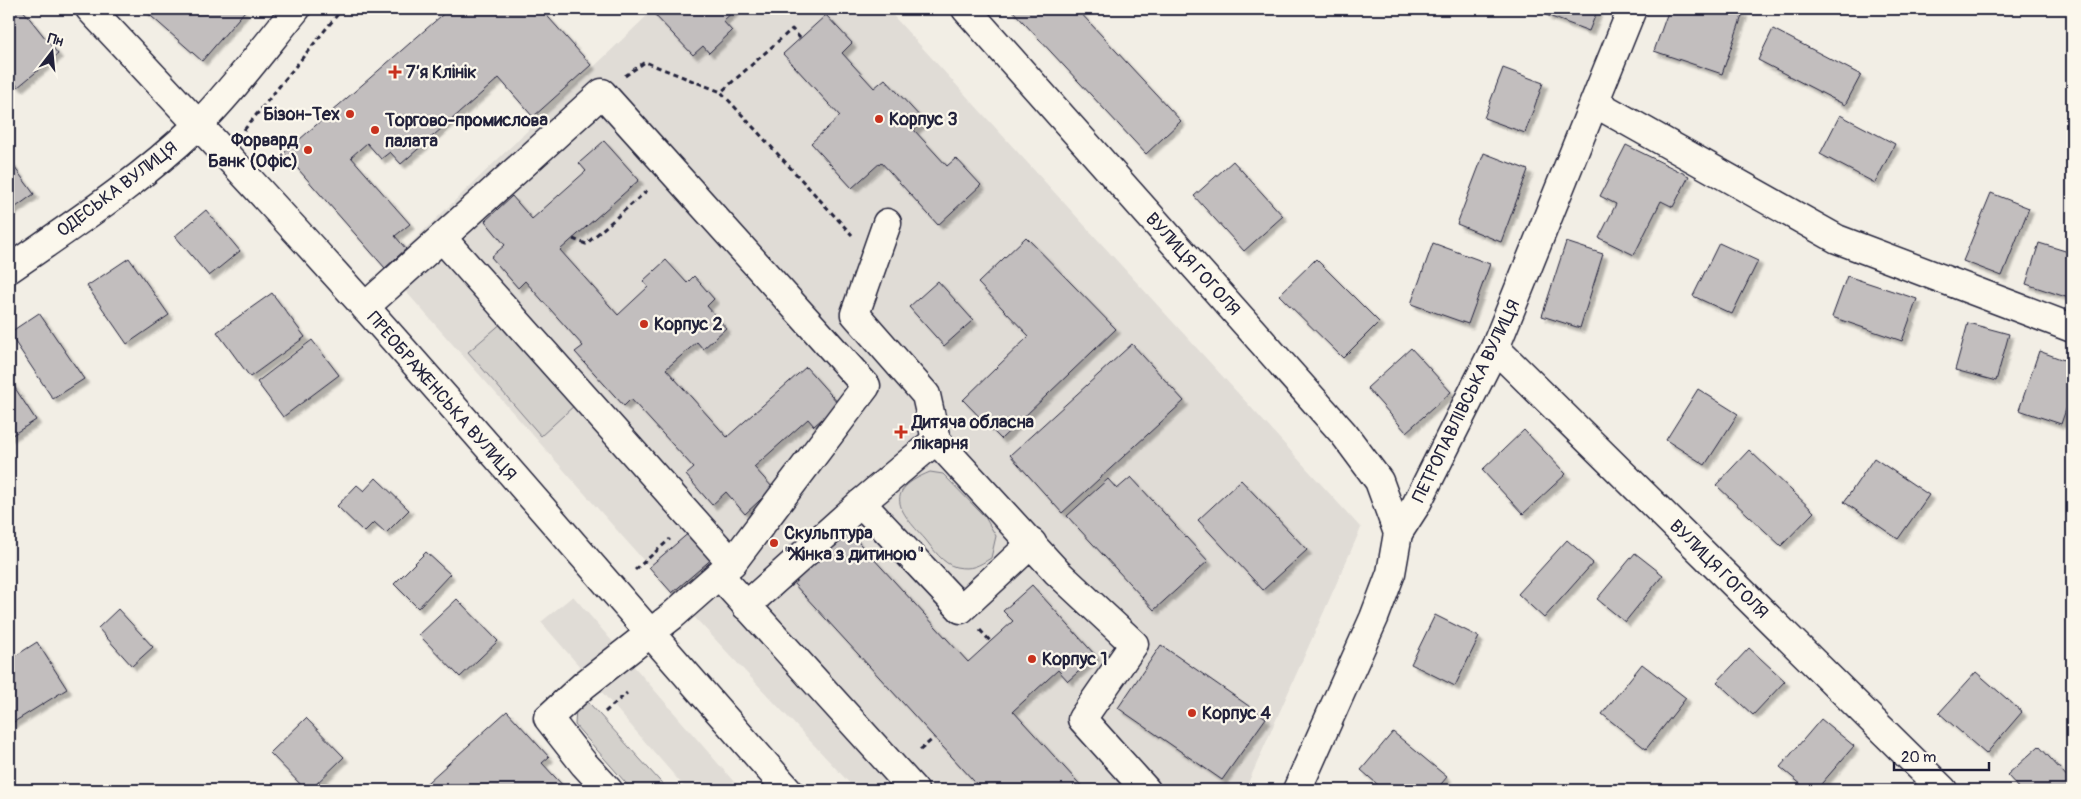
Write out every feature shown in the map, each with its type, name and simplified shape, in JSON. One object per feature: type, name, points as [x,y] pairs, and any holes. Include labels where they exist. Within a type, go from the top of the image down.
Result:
[{"type":"street","name":"ПРЕОБРАЖЕНСЬКА ВУЛИЦЯ","points":[[90,9],[225,153],[365,307],[649,634],[788,790]]},
{"type":"street","name":"ОДЕСЬКА ВУЛИЦЯ","points":[[9,268],[117,194],[198,124],[238,82],[296,9]]},
{"type":"street","name":"ВУЛИЦЯ ГОГОЛЯ","points":[[966,9],[1344,434],[1379,482],[1398,533]]},
{"type":"street","name":"ПЕТРОПАВЛІВСЬКА ВУЛИЦЯ","points":[[1297,790],[1374,618],[1391,573],[1398,533],[1416,505],[1495,348],[1632,9]]},
{"type":"street","points":[[365,307],[602,93],[866,386],[725,569],[649,634],[584,685],[548,718],[584,764],[608,790]]},
{"type":"street","points":[[1595,103],[1837,239],[2072,328]]},
{"type":"street","points":[[887,223],[855,314],[926,395],[936,440],[1057,572],[1134,644],[1082,719],[1146,790]]},
{"type":"street","points":[[442,238],[692,518],[746,606],[914,790]]},
{"type":"street","name":"ВУЛИЦЯ ГОГОЛЯ","points":[[1495,348],[1942,790]]},
{"type":"street","points":[[746,606],[861,503],[936,440]]},
{"type":"street","points":[[861,503],[962,609],[1032,543]]},
{"type":"path","points":[[225,153],[342,9]]},
{"type":"path","points":[[721,92],[792,29],[800,38]]},
{"type":"path","points":[[602,93],[645,62],[721,92],[874,260]]},
{"type":"path","points":[[573,239],[586,244],[671,170]]},
{"type":"path","points":[[632,572],[692,518]]},
{"type":"path","points":[[920,750],[934,738]]},
{"type":"shaded area","name":"Дитяча обласна лікарня","points":[[654,9],[887,9],[1361,528],[1245,790],[856,790],[684,606],[385,268]]},
{"type":"shaded area","points":[[503,322],[576,404],[541,436],[468,352]]},
{"type":"shaded area","points":[[930,472],[943,474],[985,517],[996,536],[991,558],[971,568],[951,565],[939,556],[908,519],[902,510],[901,494],[906,486],[915,479]]},
{"type":"shaded area","points":[[573,596],[741,790],[687,790],[541,622]]},
{"type":"shaded area","points":[[583,699],[590,704],[668,790],[632,790],[575,725],[576,707]]},
{"type":"building","points":[[9,9],[22,9],[58,54],[18,87],[9,76]]},
{"type":"building","points":[[143,9],[242,9],[245,11],[202,61]]},
{"type":"building","name":"Торгово-промислова палата","points":[[449,9],[541,9],[591,65],[533,117],[499,78],[401,164],[390,152],[381,159],[367,143],[351,157],[410,224],[395,236],[406,249],[385,268],[284,153]]},
{"type":"building","points":[[657,9],[736,9],[723,21],[732,31],[709,53],[703,46],[693,55],[653,13]]},
{"type":"building","points":[[1011,9],[1077,9],[1181,121],[1146,154]]},
{"type":"building","points":[[1548,9],[1598,9],[1589,31],[1546,15]]},
{"type":"building","points":[[1669,9],[1731,9],[1743,13],[1722,74],[1654,51]]},
{"type":"building","name":"Корпус 3","points":[[826,15],[852,43],[842,53],[874,88],[885,79],[924,121],[914,130],[947,166],[956,158],[981,185],[938,225],[881,162],[852,188],[811,143],[840,116],[783,54]]},
{"type":"building","points":[[1773,29],[1861,75],[1845,105],[1758,60]]},
{"type":"building","points":[[1503,68],[1543,83],[1525,133],[1484,118]]},
{"type":"building","points":[[1840,115],[1895,144],[1875,183],[1820,154]]},
{"type":"building","name":"Корпус 2","points":[[604,141],[639,180],[560,250],[618,315],[648,287],[643,281],[666,260],[687,283],[694,276],[714,299],[707,306],[726,328],[703,349],[697,342],[666,369],[727,437],[806,367],[839,404],[814,426],[808,419],[754,467],[773,488],[745,514],[726,492],[712,505],[686,475],[694,468],[631,399],[624,406],[575,352],[583,346],[525,281],[518,288],[491,257],[505,245],[485,221],[512,196],[532,219],[586,171],[579,163]]},
{"type":"building","points":[[1626,145],[1689,176],[1673,207],[1661,201],[1634,255],[1599,238],[1616,204],[1600,196]]},
{"type":"building","points":[[1484,153],[1528,170],[1501,242],[1457,224]]},
{"type":"building","points":[[9,160],[34,194],[9,212]]},
{"type":"building","points":[[1233,161],[1283,216],[1244,251],[1194,196]]},
{"type":"building","points":[[1991,193],[2029,208],[2002,276],[1963,261]]},
{"type":"building","points":[[206,210],[240,251],[209,276],[175,236]]},
{"type":"building","points":[[1026,237],[1116,329],[1001,439],[963,400],[1029,336],[978,283]]},
{"type":"building","points":[[1566,242],[1603,254],[1580,328],[1542,316]]},
{"type":"building","points":[[1433,243],[1490,264],[1468,324],[1411,304]]},
{"type":"building","points":[[1719,243],[1758,261],[1732,314],[1693,296]]},
{"type":"building","points":[[2039,243],[2072,253],[2072,299],[2026,284]]},
{"type":"building","points":[[129,258],[169,315],[127,344],[87,286]]},
{"type":"building","points":[[1316,259],[1379,322],[1343,358],[1279,295]]},
{"type":"building","points":[[1847,276],[1917,299],[1902,341],[1832,317]]},
{"type":"building","points":[[938,281],[973,320],[944,346],[909,307]]},
{"type":"building","points":[[272,293],[305,337],[250,377],[217,332]]},
{"type":"building","points":[[39,313],[84,379],[53,399],[9,333]]},
{"type":"building","points":[[1968,323],[2009,334],[1996,381],[1955,370]]},
{"type":"building","points":[[312,340],[339,375],[283,417],[257,382]]},
{"type":"building","points":[[1132,344],[1184,401],[1062,513],[1010,455]]},
{"type":"building","points":[[1411,348],[1451,392],[1406,432],[1367,388]]},
{"type":"building","points":[[2039,351],[2072,363],[2072,392],[2061,424],[2019,410]]},
{"type":"building","points":[[9,379],[36,420],[9,437]]},
{"type":"building","points":[[1698,389],[1738,414],[1705,465],[1666,440]]},
{"type":"building","points":[[1524,430],[1566,474],[1523,514],[1482,470]]},
{"type":"building","points":[[1749,450],[1814,512],[1781,546],[1716,485]]},
{"type":"building","points":[[1874,458],[1929,495],[1898,539],[1844,502]]},
{"type":"building","points":[[1131,477],[1208,561],[1154,610],[1067,516],[1108,479],[1117,489]]},
{"type":"building","points":[[376,478],[409,510],[386,533],[374,522],[364,532],[337,506],[357,485],[364,491]]},
{"type":"building","points":[[1241,480],[1307,550],[1263,590],[1198,520]]},
{"type":"building","points":[[691,531],[714,557],[672,593],[649,567]]},
{"type":"building","name":"Корпус 1","points":[[850,533],[968,662],[1013,621],[1003,611],[1032,585],[1096,656],[1068,681],[1058,670],[1013,711],[1085,790],[982,790],[793,583]]},
{"type":"building","points":[[1567,540],[1593,563],[1544,618],[1518,594]]},
{"type":"building","points":[[426,552],[450,574],[418,608],[394,584]]},
{"type":"building","points":[[1635,553],[1663,575],[1625,622],[1597,599]]},
{"type":"building","points":[[457,599],[498,641],[460,677],[419,635]]},
{"type":"building","points":[[118,609],[153,647],[132,666],[98,628]]},
{"type":"building","points":[[1435,615],[1479,637],[1455,686],[1411,664]]},
{"type":"building","points":[[37,642],[67,689],[9,725],[9,660]]},
{"type":"building","name":"Корпус 4","points":[[1161,645],[1266,718],[1222,780],[1118,708]]},
{"type":"building","points":[[1749,648],[1785,681],[1753,715],[1717,682]]},
{"type":"building","points":[[1642,664],[1686,698],[1646,749],[1602,714]]},
{"type":"building","points":[[1976,672],[2022,712],[1986,754],[1939,713]]},
{"type":"building","points":[[507,711],[549,757],[542,763],[567,790],[419,790]]},
{"type":"building","points":[[306,718],[344,757],[310,790],[306,790],[270,753]]},
{"type":"building","points":[[1821,719],[1854,746],[1816,790],[1808,790],[1780,767]]},
{"type":"building","points":[[1393,732],[1447,777],[1436,790],[1384,790],[1361,770]]},
{"type":"building","points":[[2039,746],[2072,782],[2072,790],[2021,790],[2007,775]]},
{"type":"place","name":"7ʼя Клінік","points":[[395,72]]},
{"type":"place","name":"Бізон-Тех","points":[[350,114]]},
{"type":"place","name":"Корпус 3","points":[[879,119]]},
{"type":"place","name":"Торгово-промислова палата","points":[[375,130]]},
{"type":"place","name":"Форвард Банк (Офіс)","points":[[308,150]]},
{"type":"place","name":"Корпус 2","points":[[644,324]]},
{"type":"place","name":"Дитяча обласна лікарня","points":[[901,432]]},
{"type":"place","name":"Скульптура \"Жінка з дитиною\"","points":[[774,543]]},
{"type":"place","name":"Корпус 1","points":[[1032,659]]},
{"type":"place","name":"Корпус 4","points":[[1192,713]]}]
